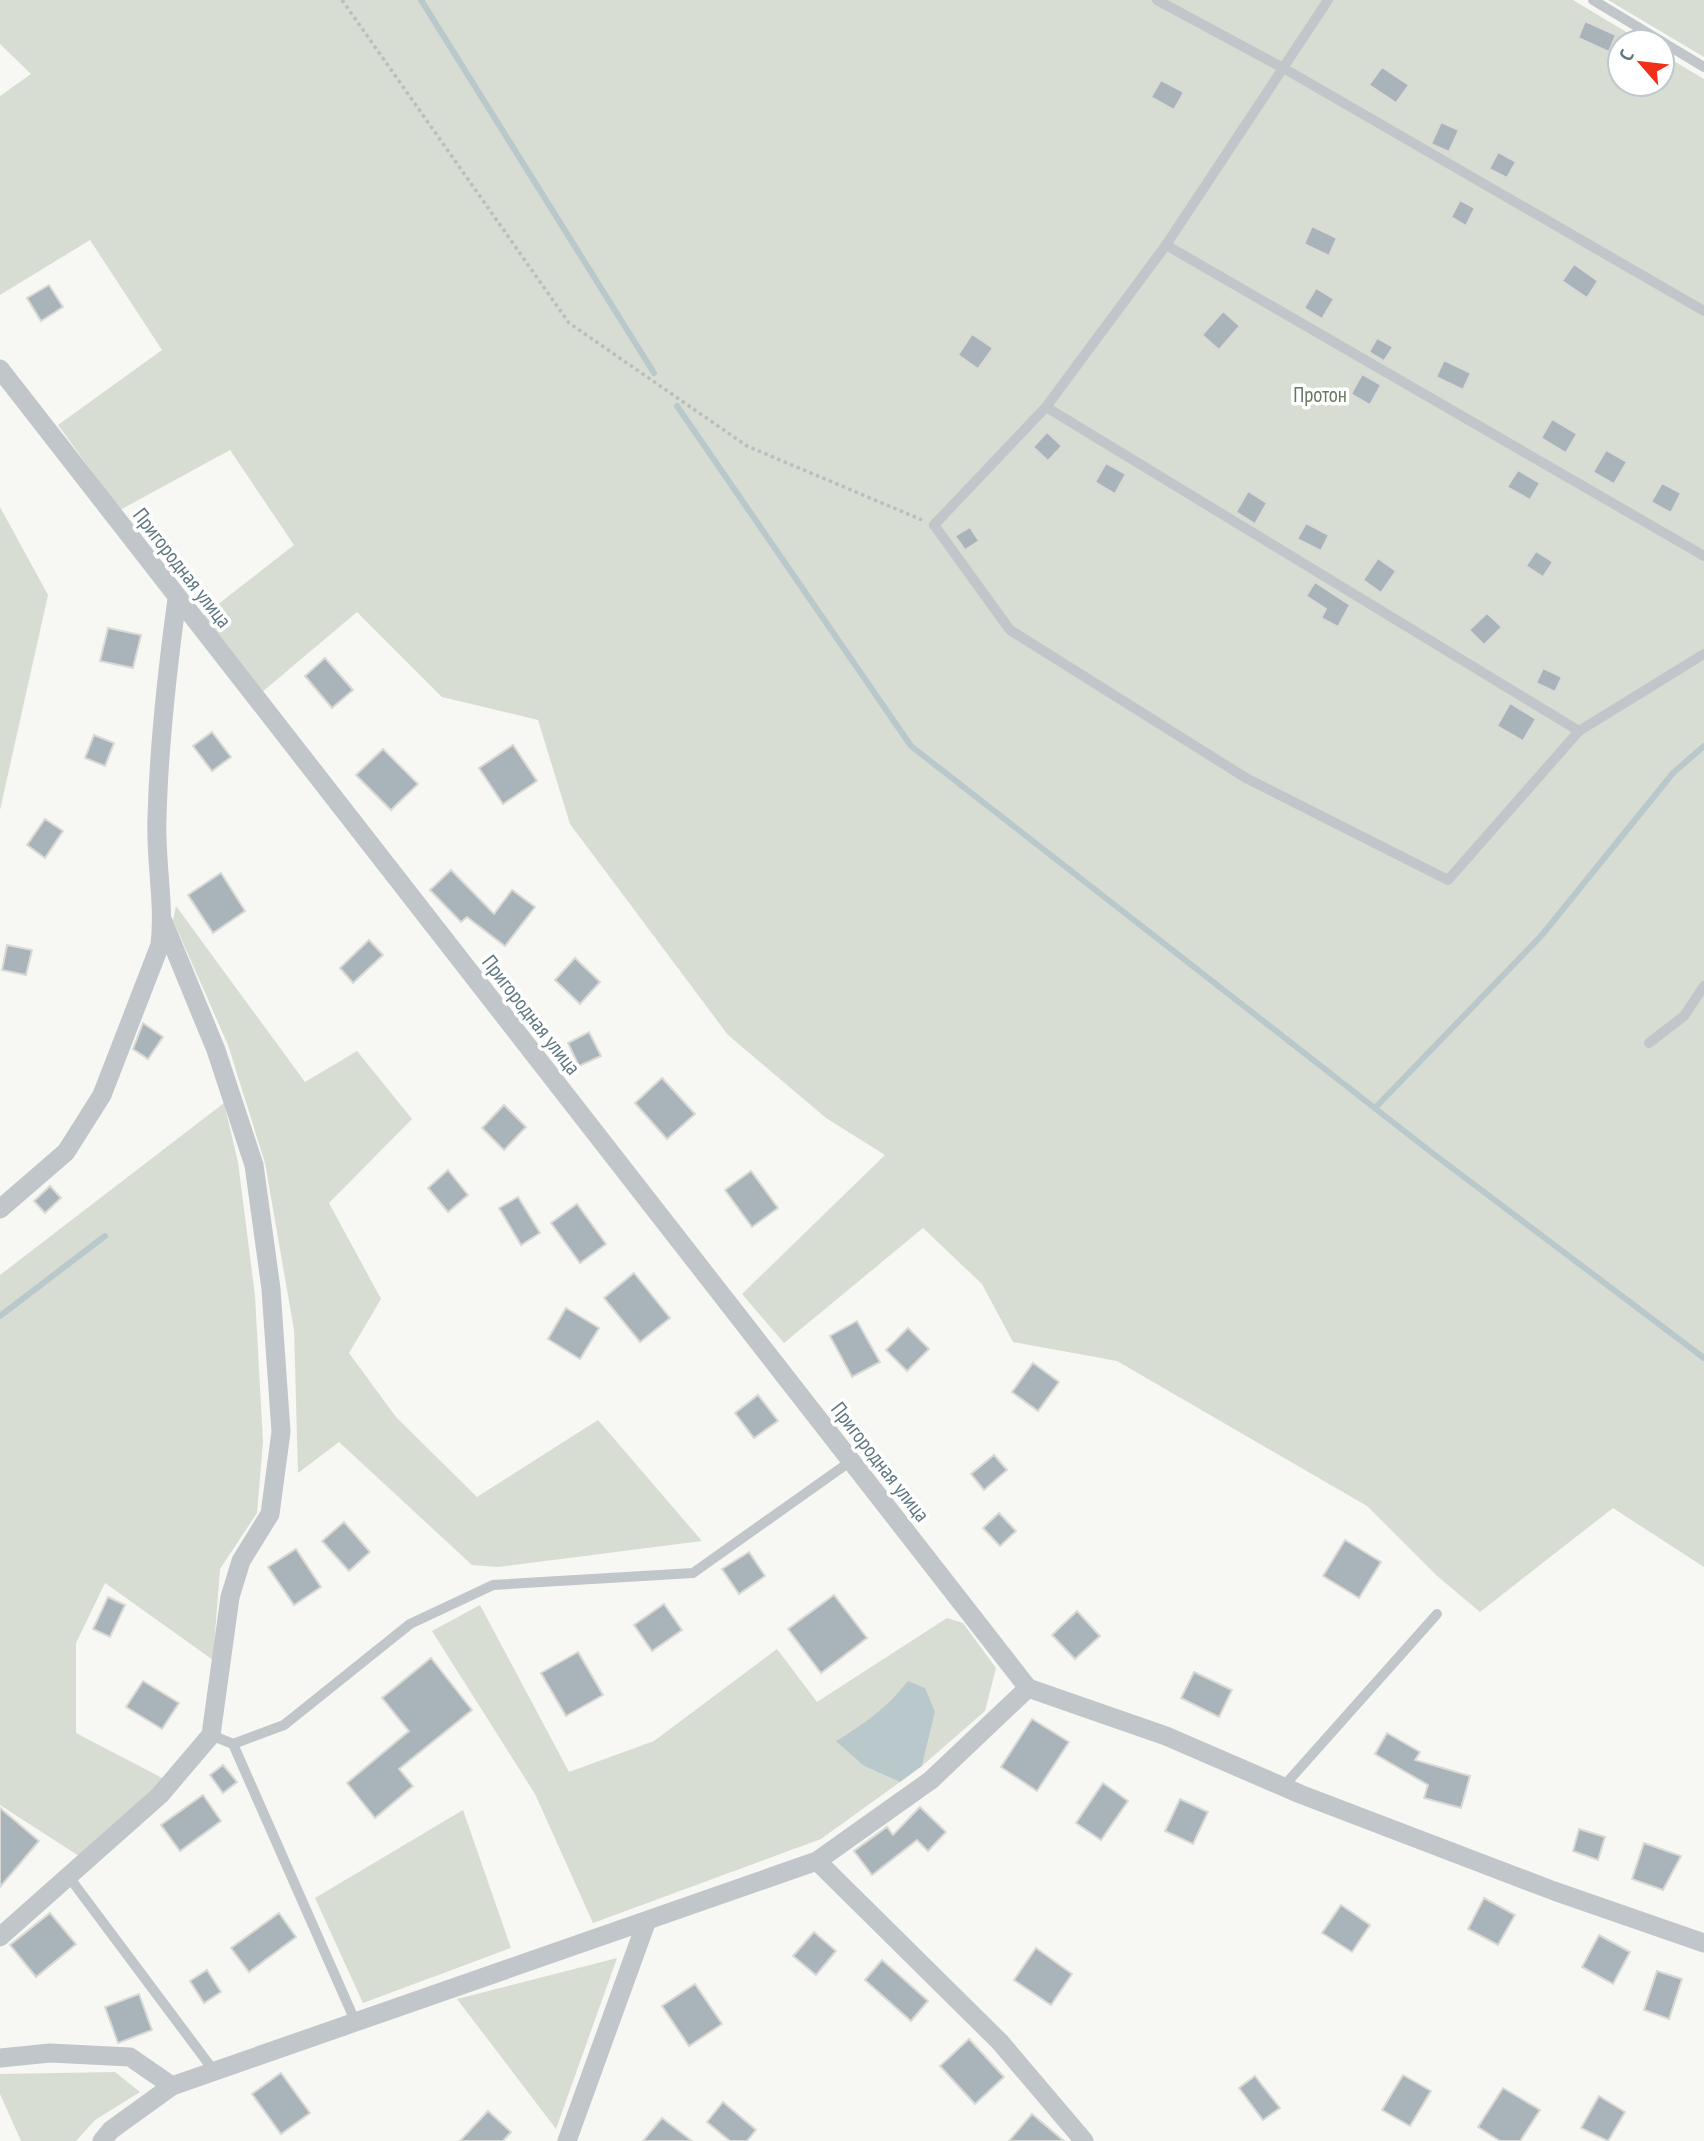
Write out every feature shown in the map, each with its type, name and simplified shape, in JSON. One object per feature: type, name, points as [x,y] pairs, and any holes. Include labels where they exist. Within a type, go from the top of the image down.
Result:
[{"type":"street","name":"Пригородная улица","points":[[1,375],[1028,1688]]},
{"type":"street","points":[[0,1209],[66,1152],[102,1095],[159,945],[163,921],[156,820],[162,709],[177,599]]},
{"type":"street","points":[[0,1937],[160,1795],[211,1735],[230,1597],[242,1561],[270,1514],[281,1432],[271,1289],[254,1165],[216,1050],[163,921]]},
{"type":"street","points":[[102,2141],[111,2130],[172,2086],[646,1923],[817,1861],[932,1780],[1028,1688],[1167,1736],[1283,1787],[1554,1891],[1704,1943]]},
{"type":"street","points":[[817,1861],[1000,2042],[1084,2141]]},
{"type":"street","points":[[567,2141],[646,1923]]},
{"type":"street","points":[[0,2058],[50,2053],[130,2057],[172,2086]]},
{"type":"lane","points":[[1157,0],[1285,69],[1704,311]]},
{"type":"lane","points":[[1328,0],[1285,69],[1166,245],[1046,407],[934,525],[1010,630],[1246,778],[1448,880],[1578,731],[1704,654]]},
{"type":"lane","points":[[1593,0],[1704,66]]},
{"type":"lane","points":[[1166,245],[1704,556]]},
{"type":"lane","points":[[1046,407],[1578,731]]},
{"type":"lane","points":[[1649,1043],[1684,1016],[1704,986]]},
{"type":"lane","points":[[211,1735],[233,1744],[284,1725],[410,1624],[493,1586],[693,1573],[851,1461]]},
{"type":"lane","points":[[1283,1787],[1437,1614]]},
{"type":"lane","points":[[233,1744],[356,2023]]},
{"type":"lane","points":[[69,1877],[214,2071]]},
{"type":"path","points":[[342,0],[569,323],[747,446],[934,525]]},
{"type":"green space","name":"Протон","points":[[0,0],[1573,0],[1620,28],[1606,28],[1606,98],[1676,98],[1676,62],[1704,79],[1704,1567],[1613,1508],[1480,1612],[1436,1575],[1367,1506],[1117,1361],[1013,1342],[982,1284],[923,1228],[784,1343],[742,1294],[885,1155],[826,1118],[728,1035],[570,824],[538,720],[442,697],[357,612],[261,693],[203,616],[294,545],[230,450],[120,510],[58,425],[162,350],[90,240],[0,295],[0,96],[31,74],[0,44]]},
{"type":"green space","points":[[1608,0],[1704,0],[1704,57],[1676,40],[1676,28],[1655,28]]},
{"type":"green space","points":[[0,507],[48,595],[0,810]]},
{"type":"green space","points":[[176,906],[305,1082],[357,1051],[412,1119],[329,1203],[381,1299],[349,1353],[396,1417],[477,1497],[598,1420],[702,1541],[498,1567],[472,1565],[339,1442],[298,1473],[294,1330],[265,1163],[228,1045],[173,920]]},
{"type":"green space","points":[[224,1103],[238,1162],[255,1296],[263,1442],[257,1513],[220,1569],[213,1660],[105,1583],[76,1643],[76,1733],[166,1780],[82,1858],[0,1805],[0,1275]]},
{"type":"green space","points":[[480,1605],[569,1772],[654,1741],[777,1649],[817,1702],[947,1618],[963,1623],[996,1668],[985,1711],[922,1766],[935,1712],[896,1697],[867,1722],[837,1740],[864,1766],[900,1782],[821,1839],[593,1923],[535,1794],[432,1631]]},
{"type":"green space","points":[[463,1810],[511,1948],[363,2003],[315,1898]]},
{"type":"green space","points":[[617,1958],[556,2129],[457,1999]]},
{"type":"green space","points":[[115,2072],[140,2092],[95,2120],[76,2141],[21,2141],[0,2094],[0,2074]]},
{"type":"shaded area","points":[[908,1681],[925,1688],[935,1712],[922,1766],[900,1782],[864,1766],[836,1741],[875,1714]]},
{"type":"building","points":[[1585,21],[1606,30],[1606,51],[1578,38]]},
{"type":"building","points":[[1382,67],[1409,85],[1396,103],[1369,85]]},
{"type":"building","points":[[1161,80],[1184,92],[1174,110],[1151,97]]},
{"type":"building","points":[[1441,122],[1459,130],[1449,152],[1431,144]]},
{"type":"building","points":[[1498,152],[1516,162],[1507,178],[1489,169]]},
{"type":"building","points":[[1460,200],[1475,208],[1466,226],[1451,217]]},
{"type":"building","points":[[1312,226],[1337,238],[1329,256],[1304,244]]},
{"type":"building","points":[[1574,264],[1598,281],[1587,298],[1562,281]]},
{"type":"building","points":[[49,285],[63,307],[41,321],[27,298]]},
{"type":"building","points":[[1316,288],[1334,299],[1322,319],[1304,308]]},
{"type":"building","points":[[1223,311],[1240,326],[1219,350],[1202,335]]},
{"type":"building","points":[[972,334],[993,348],[978,369],[958,355]]},
{"type":"building","points":[[1377,338],[1393,347],[1384,361],[1369,352]]},
{"type":"building","points":[[1444,360],[1471,373],[1463,390],[1436,377]]},
{"type":"building","points":[[1362,374],[1381,385],[1370,405],[1351,394]]},
{"type":"building","points":[[1552,419],[1577,434],[1566,453],[1541,438]]},
{"type":"building","points":[[1047,432],[1062,446],[1048,461],[1033,447]]},
{"type":"building","points":[[1606,450],[1627,462],[1614,484],[1593,472]]},
{"type":"building","points":[[1106,463],[1126,474],[1115,494],[1095,482]]},
{"type":"building","points":[[1518,470],[1540,483],[1530,500],[1507,487]]},
{"type":"building","points":[[1662,483],[1681,493],[1671,513],[1651,502]]},
{"type":"building","points":[[1248,491],[1267,503],[1255,524],[1236,512]]},
{"type":"building","points":[[1306,523],[1329,535],[1321,551],[1297,539]]},
{"type":"building","points":[[970,527],[979,541],[965,550],[955,536]]},
{"type":"building","points":[[1536,551],[1553,562],[1543,577],[1526,566]]},
{"type":"building","points":[[1378,558],[1396,571],[1381,593],[1363,580]]},
{"type":"building","points":[[1315,582],[1350,605],[1338,627],[1321,618],[1326,609],[1306,596]]},
{"type":"building","points":[[1487,613],[1502,627],[1484,645],[1469,630]]},
{"type":"building","points":[[108,628],[141,635],[133,668],[100,661]]},
{"type":"building","points":[[325,658],[353,690],[332,708],[305,676]]},
{"type":"building","points":[[1543,668],[1562,677],[1555,692],[1536,683]]},
{"type":"building","points":[[1510,703],[1536,719],[1523,741],[1497,726]]},
{"type":"building","points":[[212,732],[231,757],[212,771],[193,746]]},
{"type":"building","points":[[94,735],[114,743],[105,766],[85,758]]},
{"type":"building","points":[[513,745],[537,781],[503,804],[479,768]]},
{"type":"building","points":[[383,749],[418,784],[391,810],[356,775]]},
{"type":"building","points":[[45,819],[63,831],[45,858],[27,845]]},
{"type":"building","points":[[451,870],[494,914],[512,890],[535,907],[505,946],[467,917],[461,922],[430,890]]},
{"type":"building","points":[[221,873],[245,911],[213,933],[188,895]]},
{"type":"building","points":[[369,940],[383,955],[353,983],[340,968]]},
{"type":"building","points":[[7,945],[32,950],[26,975],[2,970]]},
{"type":"building","points":[[575,958],[600,982],[580,1004],[555,980]]},
{"type":"building","points":[[143,1023],[163,1037],[148,1059],[133,1049]]},
{"type":"building","points":[[589,1032],[601,1056],[579,1066],[568,1043]]},
{"type":"building","points":[[662,1078],[695,1114],[667,1139],[635,1103]]},
{"type":"building","points":[[504,1105],[526,1127],[504,1150],[482,1128]]},
{"type":"building","points":[[448,1170],[468,1195],[448,1212],[428,1188]]},
{"type":"building","points":[[751,1171],[778,1208],[752,1227],[725,1190]]},
{"type":"building","points":[[50,1186],[61,1198],[45,1213],[34,1201]]},
{"type":"building","points":[[518,1197],[540,1233],[521,1245],[499,1208]]},
{"type":"building","points":[[577,1204],[606,1244],[580,1263],[551,1223]]},
{"type":"building","points":[[634,1273],[670,1318],[640,1342],[604,1298]]},
{"type":"building","points":[[566,1308],[599,1328],[580,1359],[548,1339]]},
{"type":"building","points":[[857,1321],[880,1362],[852,1377],[830,1336]]},
{"type":"building","points":[[908,1328],[929,1349],[907,1371],[886,1350]]},
{"type":"building","points":[[1033,1363],[1059,1382],[1038,1411],[1012,1392]]},
{"type":"building","points":[[758,1395],[778,1421],[754,1438],[735,1413]]},
{"type":"building","points":[[994,1455],[1007,1470],[984,1490],[971,1474]]},
{"type":"building","points":[[999,1513],[1016,1531],[1000,1546],[983,1528]]},
{"type":"building","points":[[344,1522],[370,1552],[349,1571],[322,1541]]},
{"type":"building","points":[[1345,1540],[1381,1562],[1359,1598],[1323,1576]]},
{"type":"building","points":[[296,1549],[321,1587],[294,1605],[268,1567]]},
{"type":"building","points":[[749,1552],[765,1576],[739,1594],[722,1569]]},
{"type":"building","points":[[834,1595],[867,1638],[821,1673],[788,1629]]},
{"type":"building","points":[[108,1597],[125,1605],[110,1637],[93,1629]]},
{"type":"building","points":[[664,1604],[682,1630],[652,1651],[634,1625]]},
{"type":"building","points":[[1077,1611],[1100,1636],[1075,1659],[1052,1635]]},
{"type":"building","points":[[578,1652],[603,1695],[566,1716],[541,1673]]},
{"type":"building","points":[[431,1658],[472,1710],[399,1769],[413,1786],[375,1818],[347,1783],[409,1731],[382,1698]]},
{"type":"building","points":[[1194,1672],[1232,1690],[1219,1717],[1181,1698]]},
{"type":"building","points":[[143,1681],[179,1703],[162,1729],[126,1707]]},
{"type":"building","points":[[1032,1719],[1069,1742],[1037,1791],[1001,1767]]},
{"type":"building","points":[[1387,1733],[1420,1752],[1415,1760],[1470,1776],[1461,1808],[1424,1798],[1428,1785],[1375,1754]]},
{"type":"building","points":[[223,1765],[237,1782],[223,1793],[210,1775]]},
{"type":"building","points":[[1103,1783],[1128,1801],[1101,1840],[1076,1823]]},
{"type":"building","points":[[203,1795],[221,1821],[180,1851],[161,1825]]},
{"type":"building","points":[[1180,1799],[1208,1812],[1193,1844],[1165,1831]]},
{"type":"building","points":[[920,1807],[946,1832],[928,1851],[917,1840],[872,1875],[854,1851],[887,1827],[893,1835]]},
{"type":"building","points":[[0,1808],[39,1841],[0,1887]]},
{"type":"building","points":[[1579,1829],[1605,1837],[1598,1860],[1573,1851]]},
{"type":"building","points":[[1644,1843],[1681,1856],[1663,1890],[1632,1879]]},
{"type":"building","points":[[1484,1898],[1515,1915],[1498,1945],[1468,1929]]},
{"type":"building","points":[[1341,1905],[1370,1925],[1352,1952],[1322,1933]]},
{"type":"building","points":[[50,1913],[76,1944],[36,1977],[10,1945]]},
{"type":"building","points":[[279,1913],[296,1937],[249,1972],[231,1948]]},
{"type":"building","points":[[814,1932],[836,1951],[816,1975],[793,1956]]},
{"type":"building","points":[[1599,1935],[1630,1952],[1613,1984],[1582,1967]]},
{"type":"building","points":[[1036,1948],[1072,1974],[1051,2005],[1014,1980]]},
{"type":"building","points":[[882,1960],[928,2001],[911,2021],[865,1980]]},
{"type":"building","points":[[207,1970],[221,1992],[204,2003],[190,1981]]},
{"type":"building","points":[[1657,1971],[1682,1979],[1669,2019],[1644,2010]]},
{"type":"building","points":[[695,1984],[722,2024],[689,2046],[662,2006]]},
{"type":"building","points":[[139,1994],[152,2030],[118,2043],[105,2007]]},
{"type":"building","points":[[969,2039],[1004,2077],[975,2104],[940,2066]]},
{"type":"building","points":[[281,2073],[310,2113],[281,2134],[252,2094]]},
{"type":"building","points":[[1403,2075],[1431,2091],[1410,2126],[1382,2110]]},
{"type":"building","points":[[1255,2076],[1280,2108],[1263,2120],[1239,2088]]},
{"type":"building","points":[[1503,2088],[1540,2110],[1520,2141],[1500,2141],[1478,2127]]},
{"type":"building","points":[[1599,2096],[1625,2112],[1608,2141],[1581,2128]]},
{"type":"building","points":[[723,2102],[756,2130],[747,2141],[730,2141],[707,2122]]},
{"type":"building","points":[[488,2111],[511,2132],[503,2141],[460,2141]]},
{"type":"building","points":[[1032,2114],[1064,2141],[1009,2141]]},
{"type":"building","points":[[662,2118],[692,2141],[643,2141]]},
{"type":"waterway","points":[[421,0],[654,373]]},
{"type":"waterway","points":[[677,406],[911,746],[1431,1152],[1704,1358]]},
{"type":"waterway","points":[[1375,1108],[1542,935],[1673,773],[1704,746]]},
{"type":"waterway","points":[[0,1316],[105,1236]]}]
